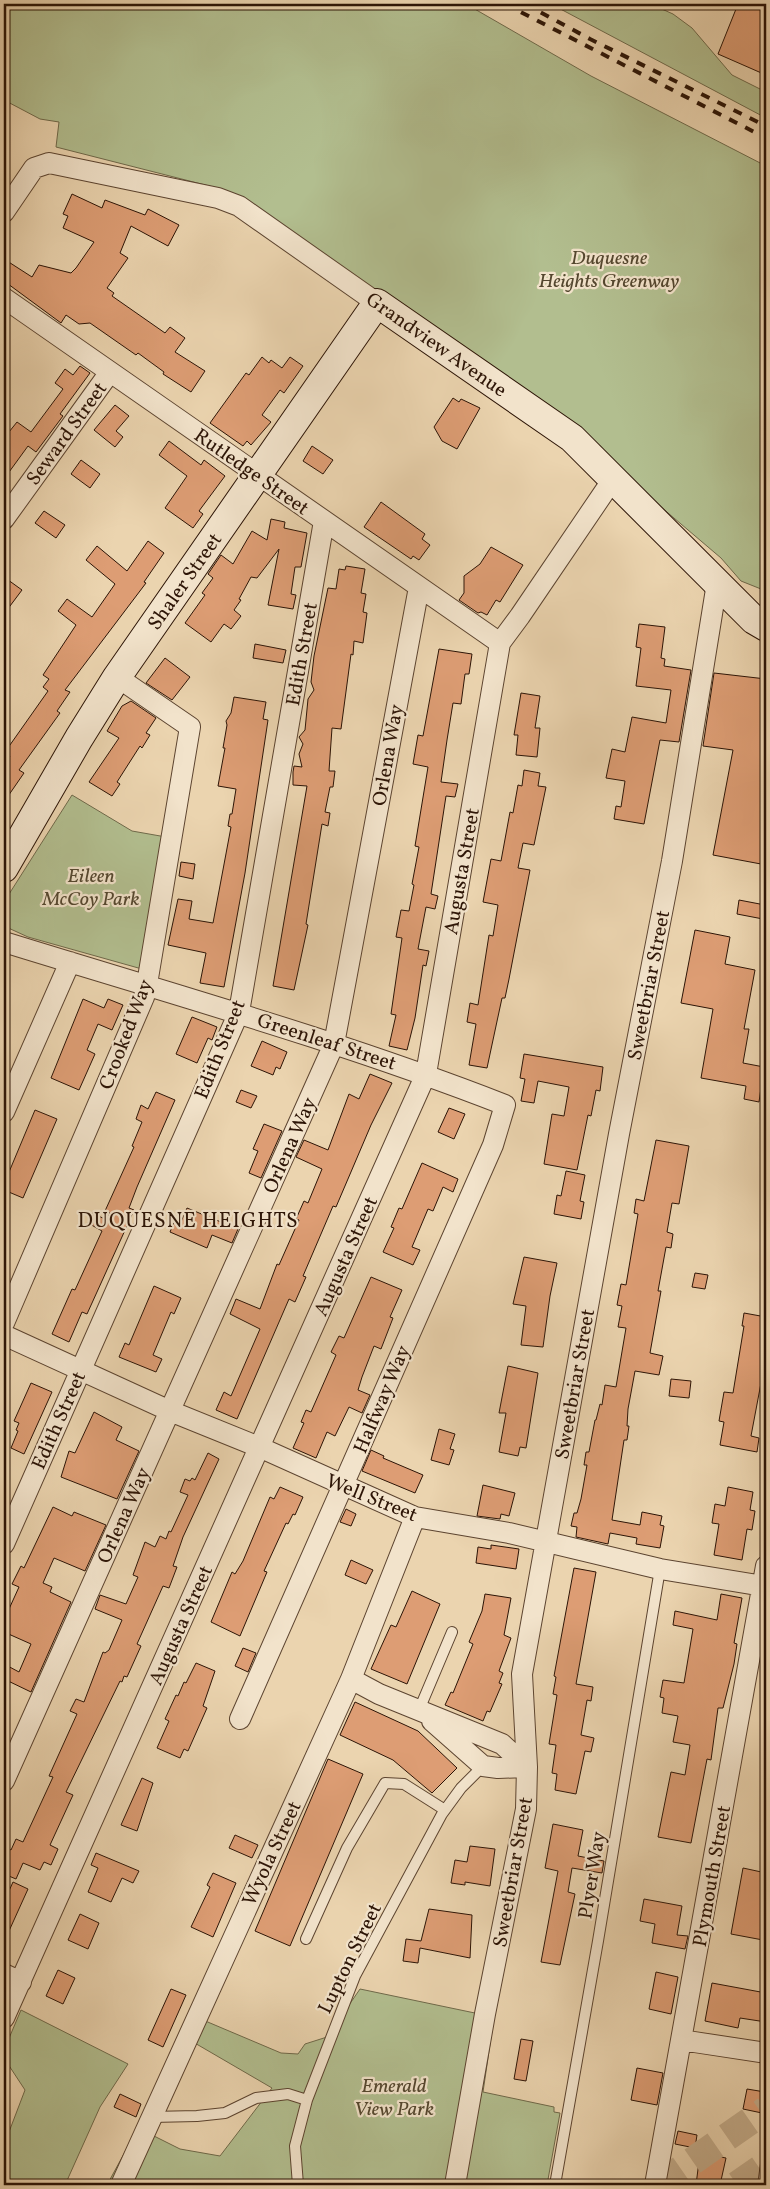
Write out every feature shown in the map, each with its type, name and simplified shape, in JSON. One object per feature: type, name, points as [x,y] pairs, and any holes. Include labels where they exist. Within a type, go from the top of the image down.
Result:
[{"type":"street","name":"Grandview Avenue","points":[[4,212],[34,168],[49,163],[218,198],[239,206],[572,438],[754,620],[766,627]]},
{"type":"street","name":"Rutledge Street","points":[[4,298],[500,643]]},
{"type":"street","name":"Shaler Street","points":[[4,868],[79,738],[117,677],[377,303]]},
{"type":"street","name":"Seward Street","points":[[4,519],[110,372]]},
{"type":"street","name":"Augusta Street","points":[[4,2018],[12,1978],[259,1448],[426,1074],[500,643],[613,479]]},
{"type":"street","name":"Edith Street","points":[[4,1544],[239,1012],[324,521]]},
{"type":"street","name":"Sweetbriar Street","points":[[455,2185],[485,2014],[526,1809],[527,1767],[522,1674],[619,1134],[672,861],[717,583]]},
{"type":"street","name":"Orlena Way","points":[[4,1781],[334,1044],[419,586]]},
{"type":"street","name":"Crooked Way","points":[[4,1323],[144,997],[147,984],[190,727],[117,677]]},
{"type":"street","name":"Greenleaf Street","points":[[4,942],[147,984],[192,1001],[239,1012],[426,1074],[505,1105]]},
{"type":"street","points":[[4,1112],[70,962]]},
{"type":"street","name":"Halfway Way","points":[[240,1719],[341,1486],[359,1453],[493,1145],[505,1105]]},
{"type":"street","name":"Well Street","points":[[4,1335],[170,1411],[415,1517],[474,1526],[660,1569],[764,1576]]},
{"type":"street","name":"Wyola Street","points":[[121,2185],[351,1679],[415,1517]]},
{"type":"street","name":"Plymouth Street","points":[[655,2185],[764,1576]]},
{"type":"street","points":[[351,1679],[379,1694],[502,1744],[527,1767]]},
{"type":"street","points":[[419,1710],[483,1766],[498,1768],[527,1767]]},
{"type":"street","points":[[682,2040],[766,2053]]},
{"type":"lane","name":"Plyer Way","points":[[555,2185],[598,1942],[660,1569]]},
{"type":"lane","points":[[419,1710],[452,1632]]},
{"type":"lane","name":"Lupton Street","points":[[298,2185],[295,2146],[307,2100],[355,1976],[446,1810],[461,1788],[483,1766]]},
{"type":"lane","points":[[306,1939],[347,1848],[385,1783],[404,1784],[446,1810]]},
{"type":"lane","points":[[151,2117],[225,2113],[256,2098],[288,2094],[307,2100]]},
{"type":"lane","points":[[762,2185],[766,2164]]},
{"type":"green space","name":"Duquesne Heights Greenway","points":[[4,4],[466,4],[591,76],[766,166],[766,591],[741,581],[721,558],[561,422],[217,188],[56,147],[59,122],[40,119],[4,100]]},
{"type":"green space","points":[[551,4],[649,4],[673,14],[692,28],[732,75],[766,92],[766,118]]},
{"type":"green space","name":"Eileen McCoy Park","points":[[72,795],[132,831],[166,837],[142,969],[28,937],[4,926],[4,902]]},
{"type":"green space","name":"Emerald View Park","points":[[360,1989],[494,2017],[483,2092],[554,2107],[554,2112],[560,2113],[547,2185],[107,2185],[138,2128],[180,2149],[220,2156],[272,2088],[193,2042],[203,2020],[281,2053],[298,2054],[305,2044],[327,2037]]},
{"type":"green space","points":[[21,2010],[128,2064],[100,2107],[65,2185],[4,2185],[4,2145],[25,2090],[4,2058],[4,2050]]},
{"type":"building","points":[[738,4],[766,4],[766,75],[718,54]]},
{"type":"building","points":[[72,194],[102,208],[105,200],[145,215],[148,209],[179,225],[168,246],[131,226],[120,253],[128,258],[107,288],[114,293],[112,296],[165,333],[170,327],[185,338],[175,352],[205,371],[191,392],[163,374],[164,372],[138,353],[136,355],[90,323],[79,324],[66,315],[61,323],[4,281],[4,259],[32,277],[39,265],[71,273],[76,268],[94,242],[63,228],[68,216],[63,214]]},
{"type":"building","points":[[262,357],[269,363],[271,360],[282,368],[290,357],[303,366],[284,393],[280,390],[262,415],[271,422],[251,445],[247,441],[243,446],[210,423],[246,373],[249,375]]},
{"type":"building","points":[[80,366],[90,373],[60,414],[63,416],[36,452],[28,446],[4,479],[4,429],[9,432],[17,422],[31,432],[63,389],[55,383],[65,369],[73,375]]},
{"type":"building","points":[[453,398],[459,402],[461,399],[480,408],[457,449],[442,441],[434,427]]},
{"type":"building","points":[[115,405],[129,416],[116,431],[123,437],[115,447],[94,430]]},
{"type":"building","points":[[169,441],[201,465],[204,460],[225,476],[199,511],[203,514],[193,528],[165,508],[187,476],[159,455]]},
{"type":"building","points":[[312,446],[333,460],[323,474],[303,461]]},
{"type":"building","points":[[81,460],[100,474],[90,488],[71,474]]},
{"type":"building","points":[[381,502],[425,534],[422,539],[430,545],[419,560],[413,556],[411,559],[364,527]]},
{"type":"building","points":[[44,511],[65,525],[56,538],[35,523]]},
{"type":"building","points":[[271,519],[285,522],[284,528],[307,533],[301,567],[295,567],[291,594],[296,595],[293,609],[268,605],[279,549],[257,578],[251,577],[239,599],[241,600],[234,610],[241,616],[231,629],[224,624],[211,642],[185,623],[205,595],[202,593],[213,578],[208,574],[221,555],[233,564],[252,531],[267,540]]},
{"type":"building","points":[[148,541],[164,553],[144,582],[146,583],[65,690],[70,692],[57,711],[60,713],[19,770],[24,773],[4,802],[4,764],[10,756],[5,752],[48,691],[43,687],[49,679],[43,675],[76,625],[58,611],[67,599],[92,617],[115,584],[86,560],[97,546],[127,571]]},
{"type":"building","points":[[491,547],[523,565],[500,602],[496,600],[487,615],[481,612],[478,613],[459,600],[464,593],[464,576],[480,564]]},
{"type":"building","points":[[346,566],[365,569],[361,593],[366,594],[363,612],[367,613],[363,643],[354,641],[353,655],[351,654],[341,729],[332,728],[329,771],[335,771],[333,787],[330,787],[325,812],[330,813],[328,826],[322,824],[306,924],[308,925],[294,990],[273,986],[307,786],[293,785],[293,772],[294,766],[302,767],[299,754],[303,744],[299,737],[305,730],[308,699],[314,690],[311,682],[314,656],[328,588],[336,589],[339,569],[345,570]]},
{"type":"building","points":[[4,577],[22,590],[4,614]]},
{"type":"building","points":[[639,624],[665,627],[661,658],[665,659],[664,666],[691,670],[679,742],[660,740],[644,824],[614,819],[616,806],[621,807],[625,781],[606,778],[612,749],[625,752],[632,717],[666,723],[671,690],[636,686],[641,648],[636,647]]},
{"type":"building","points":[[255,644],[286,650],[283,663],[253,658]]},
{"type":"building","points":[[439,649],[472,654],[469,674],[465,674],[461,704],[453,703],[441,782],[458,784],[455,797],[446,796],[431,894],[438,896],[435,909],[426,907],[418,949],[429,951],[426,966],[423,965],[415,1018],[407,1050],[389,1046],[396,1015],[391,1014],[402,938],[396,937],[401,910],[409,911],[414,885],[412,884],[419,847],[415,846],[428,767],[413,764],[418,735],[423,736]]},
{"type":"building","points":[[165,658],[190,677],[172,700],[146,683]]},
{"type":"building","points":[[714,673],[766,679],[766,837],[761,864],[713,855],[733,750],[703,746]]},
{"type":"building","points":[[521,693],[540,696],[535,728],[540,728],[537,757],[516,755],[518,735],[514,735]]},
{"type":"building","points":[[234,697],[266,702],[263,719],[268,720],[245,873],[224,987],[200,983],[206,953],[168,945],[178,899],[192,901],[189,919],[213,923],[231,827],[228,826],[230,814],[232,814],[236,789],[218,786],[225,748],[223,748],[226,721],[231,713]]},
{"type":"building","points":[[131,701],[156,718],[146,733],[150,735],[142,748],[140,746],[117,782],[120,784],[112,796],[89,782],[119,738],[107,731],[122,706]]},
{"type":"building","points":[[524,770],[540,773],[538,786],[546,787],[534,845],[523,843],[518,868],[530,870],[505,998],[502,998],[487,1068],[469,1065],[476,1024],[467,1022],[470,1003],[478,1005],[489,935],[493,936],[498,905],[483,902],[491,859],[501,861],[510,812],[513,813],[518,785],[522,786]]},
{"type":"building","points":[[181,862],[195,864],[193,879],[179,876]]},
{"type":"building","points":[[739,900],[765,905],[763,919],[737,914]]},
{"type":"building","points":[[695,930],[730,937],[725,964],[755,970],[744,1029],[749,1029],[743,1063],[764,1067],[759,1102],[744,1099],[746,1086],[701,1078],[713,1009],[681,1003]]},
{"type":"building","points":[[83,999],[104,1008],[108,999],[123,1005],[112,1030],[98,1024],[87,1050],[95,1054],[79,1090],[51,1078]]},
{"type":"building","points":[[192,1017],[217,1027],[212,1040],[208,1038],[197,1063],[176,1054]]},
{"type":"building","points":[[262,1041],[287,1052],[280,1069],[276,1067],[273,1075],[251,1066]]},
{"type":"building","points":[[524,1054],[603,1067],[600,1091],[596,1090],[591,1116],[588,1115],[577,1170],[544,1164],[552,1114],[564,1116],[569,1087],[538,1081],[534,1103],[521,1101],[525,1079],[520,1078]]},
{"type":"building","points":[[370,1074],[392,1083],[371,1125],[336,1207],[333,1206],[303,1276],[306,1277],[295,1302],[289,1299],[237,1419],[216,1410],[224,1392],[231,1396],[260,1329],[230,1314],[236,1299],[260,1309],[277,1264],[279,1265],[299,1220],[296,1219],[304,1201],[308,1203],[322,1169],[296,1157],[304,1140],[328,1150],[349,1094],[359,1099]]},
{"type":"building","points":[[241,1090],[257,1096],[251,1108],[236,1102]]},
{"type":"building","points":[[156,1092],[175,1100],[129,1208],[134,1210],[87,1314],[82,1312],[69,1342],[52,1334],[72,1289],[75,1290],[102,1231],[88,1223],[92,1213],[107,1220],[110,1213],[105,1211],[134,1147],[132,1146],[142,1122],[136,1119],[141,1105],[148,1109]]},
{"type":"building","points":[[449,1108],[465,1114],[454,1139],[438,1132]]},
{"type":"building","points":[[35,1110],[57,1119],[23,1198],[4,1190],[4,1184]]},
{"type":"building","points":[[264,1124],[282,1131],[261,1178],[249,1173],[258,1151],[253,1149]]},
{"type":"building","points":[[656,1140],[689,1146],[679,1204],[672,1203],[667,1232],[673,1234],[671,1248],[666,1247],[658,1291],[661,1291],[650,1353],[663,1356],[659,1375],[635,1371],[628,1409],[627,1426],[629,1426],[627,1440],[624,1440],[612,1520],[640,1525],[642,1512],[662,1516],[660,1525],[664,1526],[660,1548],[636,1544],[637,1538],[610,1533],[608,1544],[576,1537],[577,1527],[571,1526],[574,1513],[577,1513],[581,1499],[587,1465],[584,1465],[586,1452],[589,1452],[595,1420],[600,1404],[602,1405],[605,1385],[616,1387],[626,1328],[618,1327],[622,1306],[617,1305],[621,1284],[626,1285],[638,1214],[634,1213],[636,1199],[644,1201]]},
{"type":"building","points":[[422,1163],[458,1179],[453,1192],[443,1187],[433,1211],[428,1209],[412,1247],[420,1250],[413,1265],[383,1252],[394,1228],[391,1227],[399,1208],[402,1209]]},
{"type":"building","points":[[566,1171],[585,1175],[580,1201],[584,1202],[581,1219],[554,1214],[557,1195],[561,1196]]},
{"type":"building","points":[[187,1208],[238,1229],[232,1243],[212,1235],[207,1248],[170,1232],[175,1220],[181,1222]]},
{"type":"building","points":[[524,1257],[557,1263],[543,1347],[521,1345],[526,1306],[513,1304]]},
{"type":"building","points":[[695,1273],[708,1275],[705,1289],[692,1287]]},
{"type":"building","points":[[371,1277],[402,1290],[390,1317],[393,1318],[381,1349],[374,1346],[362,1377],[358,1390],[370,1395],[362,1413],[349,1407],[335,1436],[327,1432],[316,1458],[293,1448],[304,1423],[301,1422],[306,1410],[311,1412],[336,1355],[331,1352],[339,1336],[344,1338]]},
{"type":"building","points":[[154,1286],[181,1298],[174,1314],[171,1312],[153,1355],[162,1359],[156,1372],[119,1357],[125,1343],[129,1345]]},
{"type":"building","points":[[744,1313],[766,1317],[766,1384],[761,1383],[751,1436],[759,1438],[757,1452],[720,1445],[724,1422],[719,1421],[724,1392],[733,1393],[744,1326],[742,1326]]},
{"type":"building","points":[[508,1366],[538,1373],[526,1448],[520,1447],[518,1456],[499,1452],[506,1413],[499,1413]]},
{"type":"building","points":[[671,1379],[691,1381],[689,1398],[669,1396]]},
{"type":"building","points":[[31,1383],[52,1392],[24,1454],[11,1448],[19,1423],[14,1421]]},
{"type":"building","points":[[94,1412],[122,1427],[116,1440],[139,1451],[117,1499],[61,1477],[69,1451],[75,1453]]},
{"type":"building","points":[[439,1429],[455,1434],[450,1449],[454,1450],[449,1465],[431,1460]]},
{"type":"building","points":[[371,1450],[384,1456],[383,1458],[423,1475],[415,1493],[362,1471]]},
{"type":"building","points":[[208,1453],[219,1459],[183,1537],[173,1566],[177,1567],[169,1588],[163,1586],[137,1644],[141,1646],[127,1677],[124,1676],[122,1682],[120,1681],[66,1792],[73,1795],[50,1845],[58,1849],[51,1865],[44,1862],[40,1870],[23,1863],[16,1879],[4,1874],[4,1846],[11,1850],[16,1839],[23,1842],[53,1777],[49,1776],[77,1714],[70,1711],[76,1699],[84,1702],[103,1652],[105,1653],[109,1650],[122,1620],[95,1609],[100,1595],[126,1604],[138,1577],[133,1575],[145,1542],[155,1547],[160,1536],[166,1539],[169,1531],[171,1532],[188,1495],[180,1492],[185,1479],[190,1481],[192,1478],[195,1480]]},
{"type":"building","points":[[483,1485],[515,1493],[509,1516],[501,1514],[500,1519],[477,1516]]},
{"type":"building","points":[[280,1487],[303,1497],[295,1515],[293,1514],[288,1524],[286,1523],[264,1571],[267,1572],[240,1636],[211,1622],[232,1572],[235,1574],[243,1561],[270,1497],[274,1499]]},
{"type":"building","points":[[728,1487],[753,1492],[750,1510],[755,1511],[752,1530],[747,1529],[742,1560],[714,1555],[719,1524],[712,1523],[715,1504],[725,1506]]},
{"type":"building","points":[[53,1507],[72,1516],[74,1512],[106,1525],[85,1571],[54,1558],[43,1583],[52,1587],[50,1592],[71,1602],[31,1692],[4,1679],[4,1664],[19,1672],[31,1644],[4,1632],[4,1620],[19,1587],[12,1584],[21,1566],[24,1568]]},
{"type":"building","points":[[346,1509],[356,1514],[351,1526],[340,1522]]},
{"type":"building","points":[[491,1545],[519,1549],[516,1569],[476,1563],[478,1547],[491,1549]]},
{"type":"building","points":[[351,1560],[373,1570],[366,1584],[345,1575]]},
{"type":"building","points":[[574,1568],[596,1572],[576,1684],[593,1687],[591,1701],[587,1700],[581,1735],[594,1738],[591,1752],[585,1751],[576,1794],[555,1790],[557,1774],[552,1773],[556,1745],[549,1744],[557,1695],[553,1694],[556,1677],[554,1676]]},
{"type":"building","points":[[412,1591],[440,1604],[407,1684],[371,1669],[391,1625],[396,1627]]},
{"type":"building","points":[[485,1594],[511,1598],[504,1635],[511,1638],[499,1671],[503,1673],[499,1683],[502,1684],[490,1712],[487,1711],[483,1721],[445,1705],[451,1692],[453,1693],[473,1644],[469,1642],[482,1611]]},
{"type":"building","points":[[721,1594],[742,1598],[734,1643],[737,1644],[723,1708],[718,1708],[711,1760],[707,1759],[691,1843],[658,1837],[671,1772],[685,1775],[690,1745],[673,1742],[678,1716],[662,1713],[664,1698],[660,1697],[663,1680],[684,1683],[693,1629],[673,1625],[675,1611],[717,1620]]},
{"type":"building","points":[[243,1648],[256,1653],[248,1672],[235,1666]]},
{"type":"building","points":[[196,1663],[215,1671],[203,1706],[207,1708],[188,1751],[184,1749],[180,1758],[157,1748],[169,1721],[165,1719],[176,1695],[178,1696]]},
{"type":"building","points":[[355,1702],[418,1731],[457,1768],[432,1793],[393,1760],[340,1735]]},
{"type":"building","points":[[328,1759],[363,1774],[290,1946],[255,1931]]},
{"type":"building","points":[[142,1778],[153,1783],[137,1831],[121,1825]]},
{"type":"building","points":[[553,1824],[583,1830],[578,1856],[604,1861],[602,1873],[572,1868],[568,1892],[575,1894],[560,1965],[541,1962],[558,1871],[545,1868]]},
{"type":"building","points":[[235,1835],[258,1845],[252,1858],[229,1848]]},
{"type":"building","points":[[470,1846],[495,1849],[490,1886],[465,1882],[465,1885],[451,1883],[455,1860],[467,1862]]},
{"type":"building","points":[[96,1853],[139,1871],[133,1883],[122,1878],[111,1902],[88,1892],[98,1868],[91,1865]]},
{"type":"building","points":[[743,1868],[766,1873],[766,1925],[763,1940],[731,1934]]},
{"type":"building","points":[[213,1873],[236,1883],[213,1937],[191,1927],[210,1887],[207,1885]]},
{"type":"building","points":[[13,1882],[28,1889],[4,1942],[4,1902]]},
{"type":"building","points":[[644,1899],[682,1906],[677,1935],[688,1936],[685,1949],[652,1943],[655,1924],[640,1921]]},
{"type":"building","points":[[429,1909],[472,1915],[470,1958],[420,1948],[418,1963],[403,1961],[406,1939],[421,1941]]},
{"type":"building","points":[[80,1914],[99,1923],[88,1949],[68,1940]]},
{"type":"building","points":[[58,1970],[75,1978],[63,2004],[46,1996]]},
{"type":"building","points":[[656,1972],[678,1977],[671,2014],[649,2009]]},
{"type":"building","points":[[712,1983],[766,1993],[766,2022],[740,2018],[738,2028],[705,2021]]},
{"type":"building","points":[[171,1989],[186,1995],[163,2047],[148,2040]]},
{"type":"building","points":[[521,2039],[533,2041],[526,2081],[514,2079]]},
{"type":"building","points":[[637,2068],[663,2073],[657,2105],[631,2100]]},
{"type":"building","points":[[747,2089],[765,2092],[762,2113],[743,2109]]},
{"type":"building","points":[[120,2094],[141,2104],[136,2117],[114,2107]]},
{"type":"building","points":[[678,2131],[697,2135],[695,2148],[675,2144]]},
{"type":"building","points":[[700,2153],[726,2158],[720,2185],[696,2185]]},
{"type":"tunnel","points":[[658,2185],[766,2110]]},
{"type":"tunnel","points":[[737,2185],[766,2165]]},
{"type":"railway","points":[[505,4],[766,138]]},
{"type":"railway","points":[[525,4],[590,39],[766,126]]},
{"type":"district","name":"DUQUESNE HEIGHTS","points":[[188,1220]]}]
